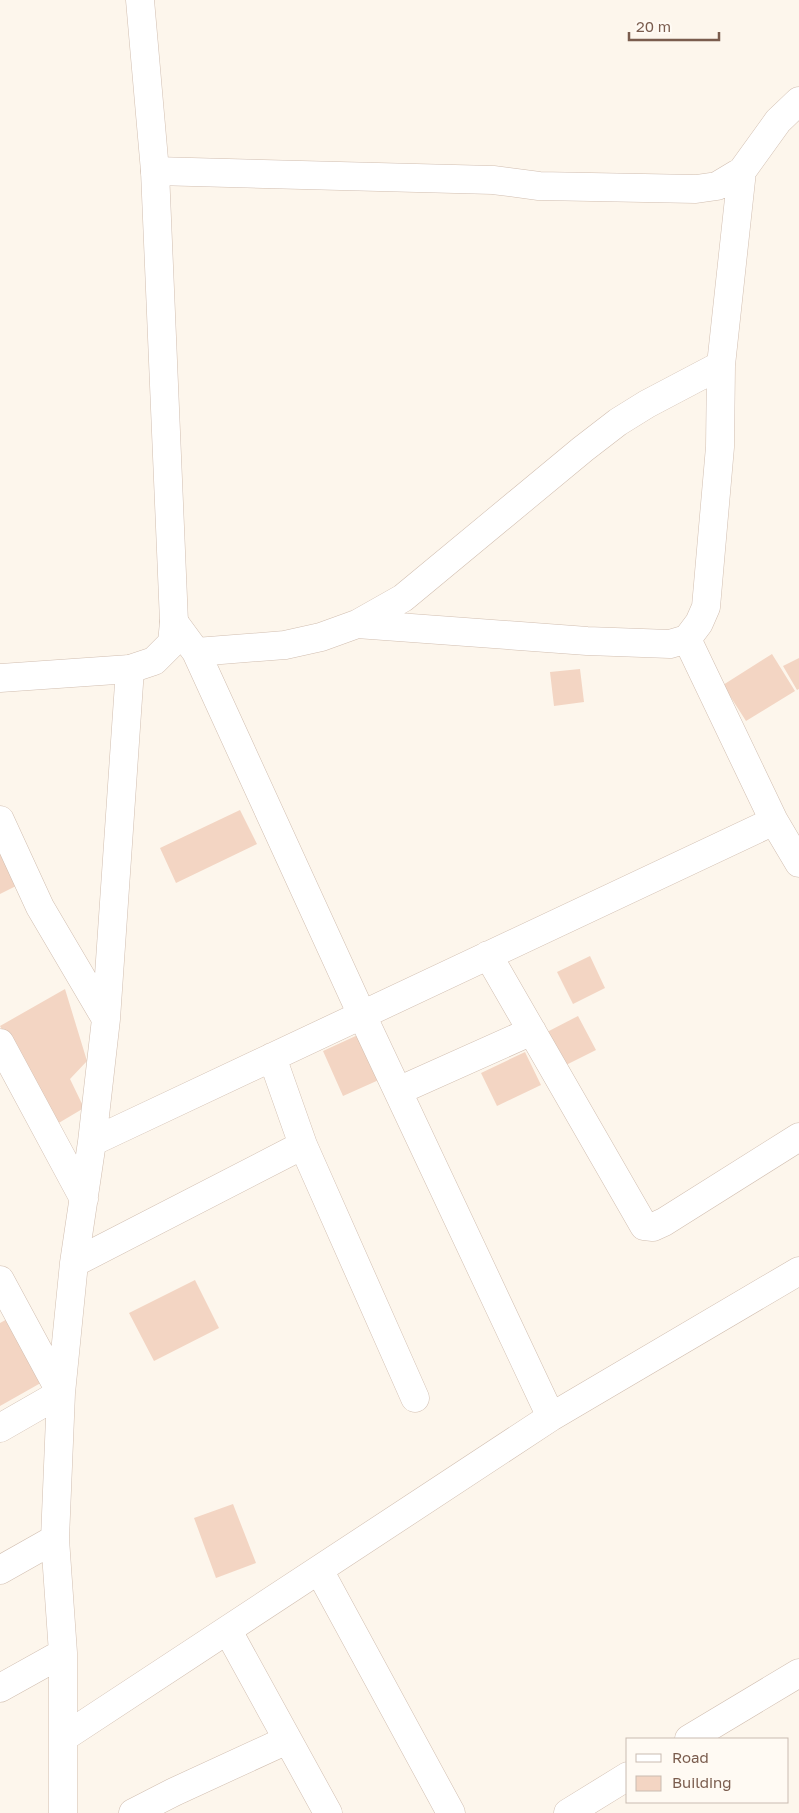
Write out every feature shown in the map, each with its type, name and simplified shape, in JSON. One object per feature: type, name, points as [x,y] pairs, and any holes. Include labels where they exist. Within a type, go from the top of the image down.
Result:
[{"type":"street","points":[[0,678],[130,669],[154,661],[172,643],[174,622],[155,171],[140,0]]},
{"type":"street","points":[[155,171],[493,180],[539,186],[696,189],[717,186],[742,171],[778,121],[799,101]]},
{"type":"street","points":[[357,624],[587,641],[670,644],[687,639],[699,623],[706,607],[720,448],[721,365],[742,171]]},
{"type":"street","points":[[196,652],[285,645],[321,637],[357,624],[403,598],[618,422],[647,404],[721,365]]},
{"type":"street","points":[[174,622],[196,652],[362,1015],[551,1417]]},
{"type":"street","points":[[687,639],[774,821],[799,863]]},
{"type":"street","points":[[63,1813],[63,1653],[55,1539],[60,1394],[74,1263],[92,1142],[106,1019],[130,669]]},
{"type":"street","points":[[0,820],[40,907],[106,1019]]},
{"type":"street","points":[[92,1142],[774,821]]},
{"type":"street","points":[[488,955],[644,1226],[653,1227],[664,1222],[799,1137]]},
{"type":"street","points":[[398,1091],[532,1031]]},
{"type":"street","points":[[0,1043],[84,1199]]},
{"type":"street","points":[[272,1057],[303,1145],[415,1398]]},
{"type":"street","points":[[74,1263],[303,1145]]},
{"type":"street","points":[[63,1738],[551,1417],[799,1271]]},
{"type":"street","points":[[0,1280],[60,1394]]},
{"type":"street","points":[[0,1428],[60,1394]]},
{"type":"street","points":[[0,1570],[55,1539]]},
{"type":"street","points":[[319,1570],[451,1813]]},
{"type":"street","points":[[228,1631],[328,1813]]},
{"type":"street","points":[[0,1688],[63,1653]]},
{"type":"street","points":[[691,1738],[799,1674]]},
{"type":"street","points":[[133,1813],[287,1740]]},
{"type":"street","points":[[568,1813],[626,1777]]},
{"type":"building","points":[[772,654],[795,691],[746,721],[723,685]]},
{"type":"building","points":[[799,658],[799,689],[797,690],[783,666]]},
{"type":"building","points":[[580,669],[584,702],[554,706],[550,672]]},
{"type":"building","points":[[240,810],[257,844],[176,883],[160,848]]},
{"type":"building","points":[[0,852],[16,886],[0,894]]},
{"type":"building","points":[[590,956],[605,988],[573,1004],[557,972]]},
{"type":"building","points":[[65,989],[87,1061],[70,1079],[84,1108],[57,1124],[0,1026]]},
{"type":"building","points":[[578,1016],[596,1050],[564,1066],[547,1032]]},
{"type":"building","points":[[360,1034],[381,1079],[343,1096],[323,1051]]},
{"type":"building","points":[[525,1052],[541,1085],[497,1106],[481,1073]]},
{"type":"building","points":[[195,1280],[219,1328],[154,1361],[129,1313]]},
{"type":"building","points":[[11,1317],[46,1380],[0,1406],[0,1323]]},
{"type":"building","points":[[233,1504],[256,1563],[216,1578],[194,1518]]}]
